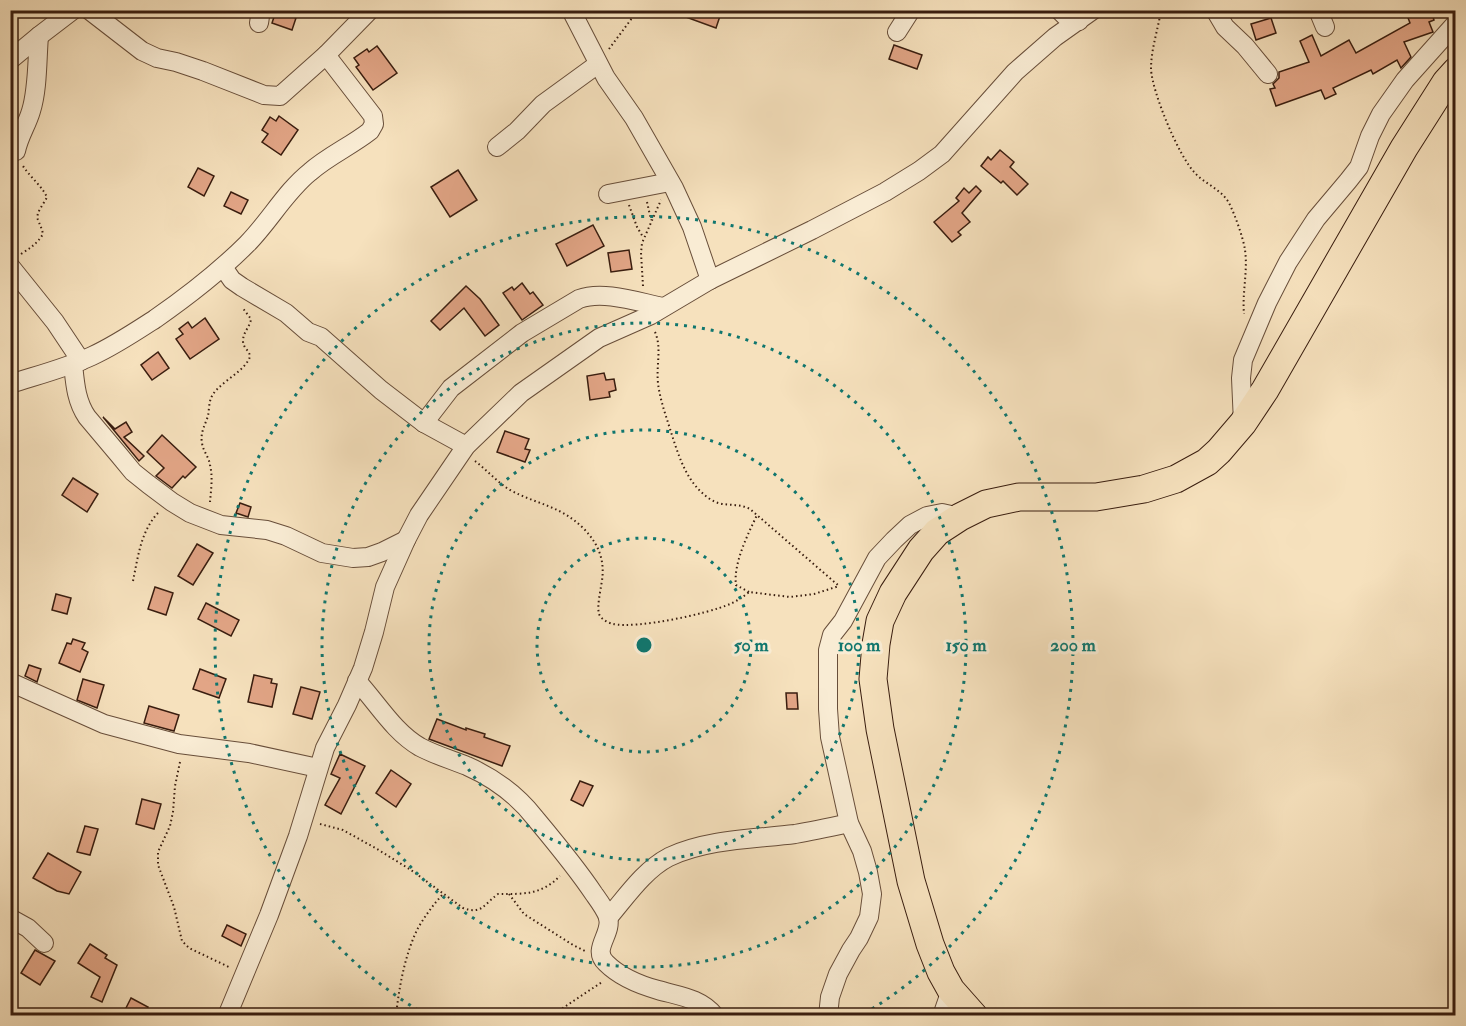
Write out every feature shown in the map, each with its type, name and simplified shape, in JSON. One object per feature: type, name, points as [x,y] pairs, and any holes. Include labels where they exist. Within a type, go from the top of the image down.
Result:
[{"type":"highway","points":[[974,1016],[951,990],[930,944],[911,880],[880,729],[873,679],[876,644],[880,621],[893,593],[921,550],[937,532],[986,504],[1019,498],[1096,497],[1126,493],[1164,484],[1207,462],[1219,451],[1243,423],[1265,390],[1404,148],[1455,71]]},
{"type":"street","points":[[10,60],[73,10]]},
{"type":"street","points":[[89,10],[142,51],[157,58],[203,71],[264,95],[280,96],[326,55],[370,10]]},
{"type":"street","points":[[571,10],[598,64],[634,118],[669,182],[692,227],[710,280]]},
{"type":"street","points":[[897,32],[910,10]]},
{"type":"street","points":[[1059,10],[1065,16],[1086,16]]},
{"type":"street","points":[[1215,10],[1225,27],[1245,46],[1268,74]]},
{"type":"street","points":[[227,1016],[269,915],[325,748],[363,668],[375,632],[385,586],[419,515],[464,449],[521,393],[599,338],[653,308],[885,192],[919,171],[942,154],[1015,72],[1055,37],[1086,16]]},
{"type":"street","points":[[1243,423],[1241,378],[1243,360],[1267,303],[1288,262],[1316,219],[1359,167],[1381,114],[1405,80],[1455,23]]},
{"type":"street","points":[[16,151],[34,99],[39,36]]},
{"type":"street","points":[[10,384],[77,362],[112,346],[227,273],[309,172],[370,131],[374,124],[374,116],[326,55]]},
{"type":"street","points":[[497,147],[517,131],[543,104],[598,64]]},
{"type":"street","points":[[626,191],[669,182]]},
{"type":"street","points":[[15,260],[55,322],[77,362],[78,397],[81,408],[133,472],[172,502],[190,513],[229,527],[267,530],[322,553],[353,558],[368,557],[406,540]]},
{"type":"street","points":[[227,273],[242,287],[286,313],[308,332],[321,338],[424,423],[464,449]]},
{"type":"street","points":[[424,423],[451,388],[522,333],[568,304],[586,296],[598,295],[653,308]]},
{"type":"street","points":[[828,1016],[830,997],[838,974],[869,917],[872,894],[862,851],[849,823],[830,737],[828,650],[832,635],[843,621],[877,558],[894,540],[910,525],[927,516],[942,513],[960,517]]},
{"type":"street","points":[[357,681],[406,737],[421,747],[483,774],[508,790],[535,817],[596,896],[608,918],[608,930],[599,951],[600,958],[606,964],[621,975],[655,989],[697,1001],[711,1010],[715,1016]]},
{"type":"street","points":[[10,682],[104,724],[184,744],[249,753],[318,768]]},
{"type":"street","points":[[608,918],[635,885],[669,858],[710,844],[796,834],[849,823]]},
{"type":"street","points":[[10,918],[28,928],[44,943]]},
{"type":"street","points":[[942,1016],[951,990]]},
{"type":"path","points":[[598,64],[638,10]]},
{"type":"path","points":[[1161,10],[1151,70],[1154,86],[1174,140],[1185,159],[1194,173],[1216,189],[1228,202],[1235,218],[1246,251],[1243,301],[1245,320]]},
{"type":"path","points":[[15,260],[32,247],[43,234],[37,219],[46,197],[43,189],[28,174],[16,151]]},
{"type":"path","points":[[669,182],[644,237],[640,253],[653,308],[653,328],[658,339],[658,381],[662,404],[680,462],[700,491],[710,499],[720,504],[744,506],[757,515],[839,586],[814,594],[790,597],[749,592],[736,585],[737,566],[757,515]]},
{"type":"path","points":[[626,191],[650,211],[651,222]]},
{"type":"path","points":[[626,191],[633,218],[644,237]]},
{"type":"path","points":[[209,520],[212,475],[202,446],[202,433],[212,395],[248,362],[250,357],[243,341],[251,325],[251,319],[239,303],[227,273]]},
{"type":"path","points":[[464,449],[508,489],[559,510],[583,528],[595,542],[603,568],[599,615],[610,624],[621,626],[694,615],[728,605],[743,598],[749,592]]},
{"type":"path","points":[[133,580],[139,547],[144,537],[157,514],[172,502]]},
{"type":"path","points":[[184,744],[175,786],[170,826],[158,852],[158,865],[174,907],[182,941],[189,948],[245,974]]},
{"type":"path","points":[[302,822],[343,830],[411,870],[463,908],[471,911],[478,910],[498,894],[540,891],[558,878],[572,863]]},
{"type":"path","points":[[396,1016],[403,973],[417,931],[424,917],[443,894]]},
{"type":"path","points":[[508,894],[524,914],[534,921],[573,945],[587,952],[600,954]]},
{"type":"path","points":[[551,1016],[601,983],[621,975]]},
{"type":"building","points":[[672,10],[722,10],[716,28],[672,12]]},
{"type":"building","points":[[1405,10],[1431,10],[1434,20],[1429,22],[1433,32],[1404,42],[1411,57],[1401,68],[1397,60],[1373,74],[1371,70],[1333,88],[1336,94],[1325,99],[1321,90],[1276,106],[1270,89],[1275,88],[1273,84],[1279,78],[1279,72],[1309,62],[1300,41],[1312,35],[1321,56],[1349,40],[1356,53],[1410,23]]},
{"type":"building","points":[[276,11],[296,18],[292,30],[272,23]]},
{"type":"building","points":[[1271,18],[1276,33],[1256,40],[1251,24]]},
{"type":"building","points":[[894,45],[922,55],[917,69],[889,59]]},
{"type":"building","points":[[377,46],[397,73],[373,90],[356,67],[359,65],[354,58],[367,49],[369,52]]},
{"type":"building","points":[[279,116],[298,130],[281,155],[262,142],[268,134],[262,130],[270,117],[276,121]]},
{"type":"building","points":[[1000,150],[1014,162],[1010,167],[1028,184],[1017,195],[1003,181],[1001,183],[981,166],[988,157],[991,160]]},
{"type":"building","points":[[198,168],[214,176],[204,196],[188,187]]},
{"type":"building","points":[[458,170],[477,200],[450,217],[431,187]]},
{"type":"building","points":[[976,186],[981,191],[962,213],[970,222],[958,232],[961,235],[952,242],[934,222],[959,201],[956,198],[964,188],[969,193]]},
{"type":"building","points":[[231,192],[248,200],[241,214],[224,206]]},
{"type":"building","points":[[593,225],[604,246],[567,266],[556,244]]},
{"type":"building","points":[[629,250],[632,269],[611,272],[608,253]]},
{"type":"building","points":[[522,283],[530,294],[533,292],[543,305],[522,320],[503,293],[512,287],[514,290]]},
{"type":"building","points":[[466,286],[480,299],[499,325],[485,336],[464,308],[440,330],[431,321]]},
{"type":"building","points":[[205,318],[219,339],[190,359],[176,339],[183,334],[179,329],[188,322],[192,328]]},
{"type":"building","points":[[158,352],[169,368],[152,380],[141,365]]},
{"type":"building","points":[[604,373],[606,380],[614,379],[616,390],[609,392],[610,397],[590,400],[587,376]]},
{"type":"building","points":[[103,417],[115,429],[126,422],[132,432],[124,437],[144,456],[139,461]]},
{"type":"building","points":[[505,431],[529,439],[525,449],[530,450],[525,462],[497,452]]},
{"type":"building","points":[[162,435],[196,467],[172,488],[156,476],[164,468],[147,452]]},
{"type":"building","points":[[73,478],[98,494],[87,512],[62,495]]},
{"type":"building","points":[[240,503],[251,507],[248,517],[236,513]]},
{"type":"building","points":[[197,544],[213,553],[193,585],[178,576]]},
{"type":"building","points":[[155,587],[173,593],[166,615],[148,609]]},
{"type":"building","points":[[56,594],[71,598],[67,614],[52,610]]},
{"type":"building","points":[[206,603],[239,620],[231,636],[198,619]]},
{"type":"building","points":[[73,639],[85,643],[82,649],[88,652],[80,672],[59,663],[67,643],[71,644]]},
{"type":"building","points":[[29,665],[41,669],[37,682],[25,676]]},
{"type":"building","points":[[200,669],[226,679],[219,698],[193,689]]},
{"type":"building","points":[[254,675],[272,679],[271,683],[277,684],[272,707],[248,702]]},
{"type":"building","points":[[83,679],[104,685],[97,708],[77,700]]},
{"type":"building","points":[[301,687],[320,692],[312,719],[293,714]]},
{"type":"building","points":[[786,693],[797,693],[798,709],[787,709]]},
{"type":"building","points":[[149,706],[179,715],[174,731],[144,723]]},
{"type":"building","points":[[437,719],[466,730],[466,728],[485,734],[484,737],[510,746],[502,766],[429,739]]},
{"type":"building","points":[[340,754],[365,766],[341,814],[325,805],[340,778],[331,774]]},
{"type":"building","points":[[391,770],[411,784],[396,807],[376,793]]},
{"type":"building","points":[[580,781],[593,786],[583,806],[571,800]]},
{"type":"building","points":[[142,799],[161,804],[154,829],[136,824]]},
{"type":"building","points":[[85,826],[98,829],[90,855],[77,852]]},
{"type":"building","points":[[48,853],[81,872],[69,894],[57,891],[33,878]]},
{"type":"building","points":[[227,925],[246,934],[241,946],[222,936]]},
{"type":"building","points":[[90,944],[107,955],[105,958],[117,965],[102,1002],[91,997],[100,977],[78,963]]},
{"type":"building","points":[[35,950],[55,961],[40,985],[21,973]]},
{"type":"building","points":[[131,998],[148,1007],[143,1016],[122,1016]]}]
